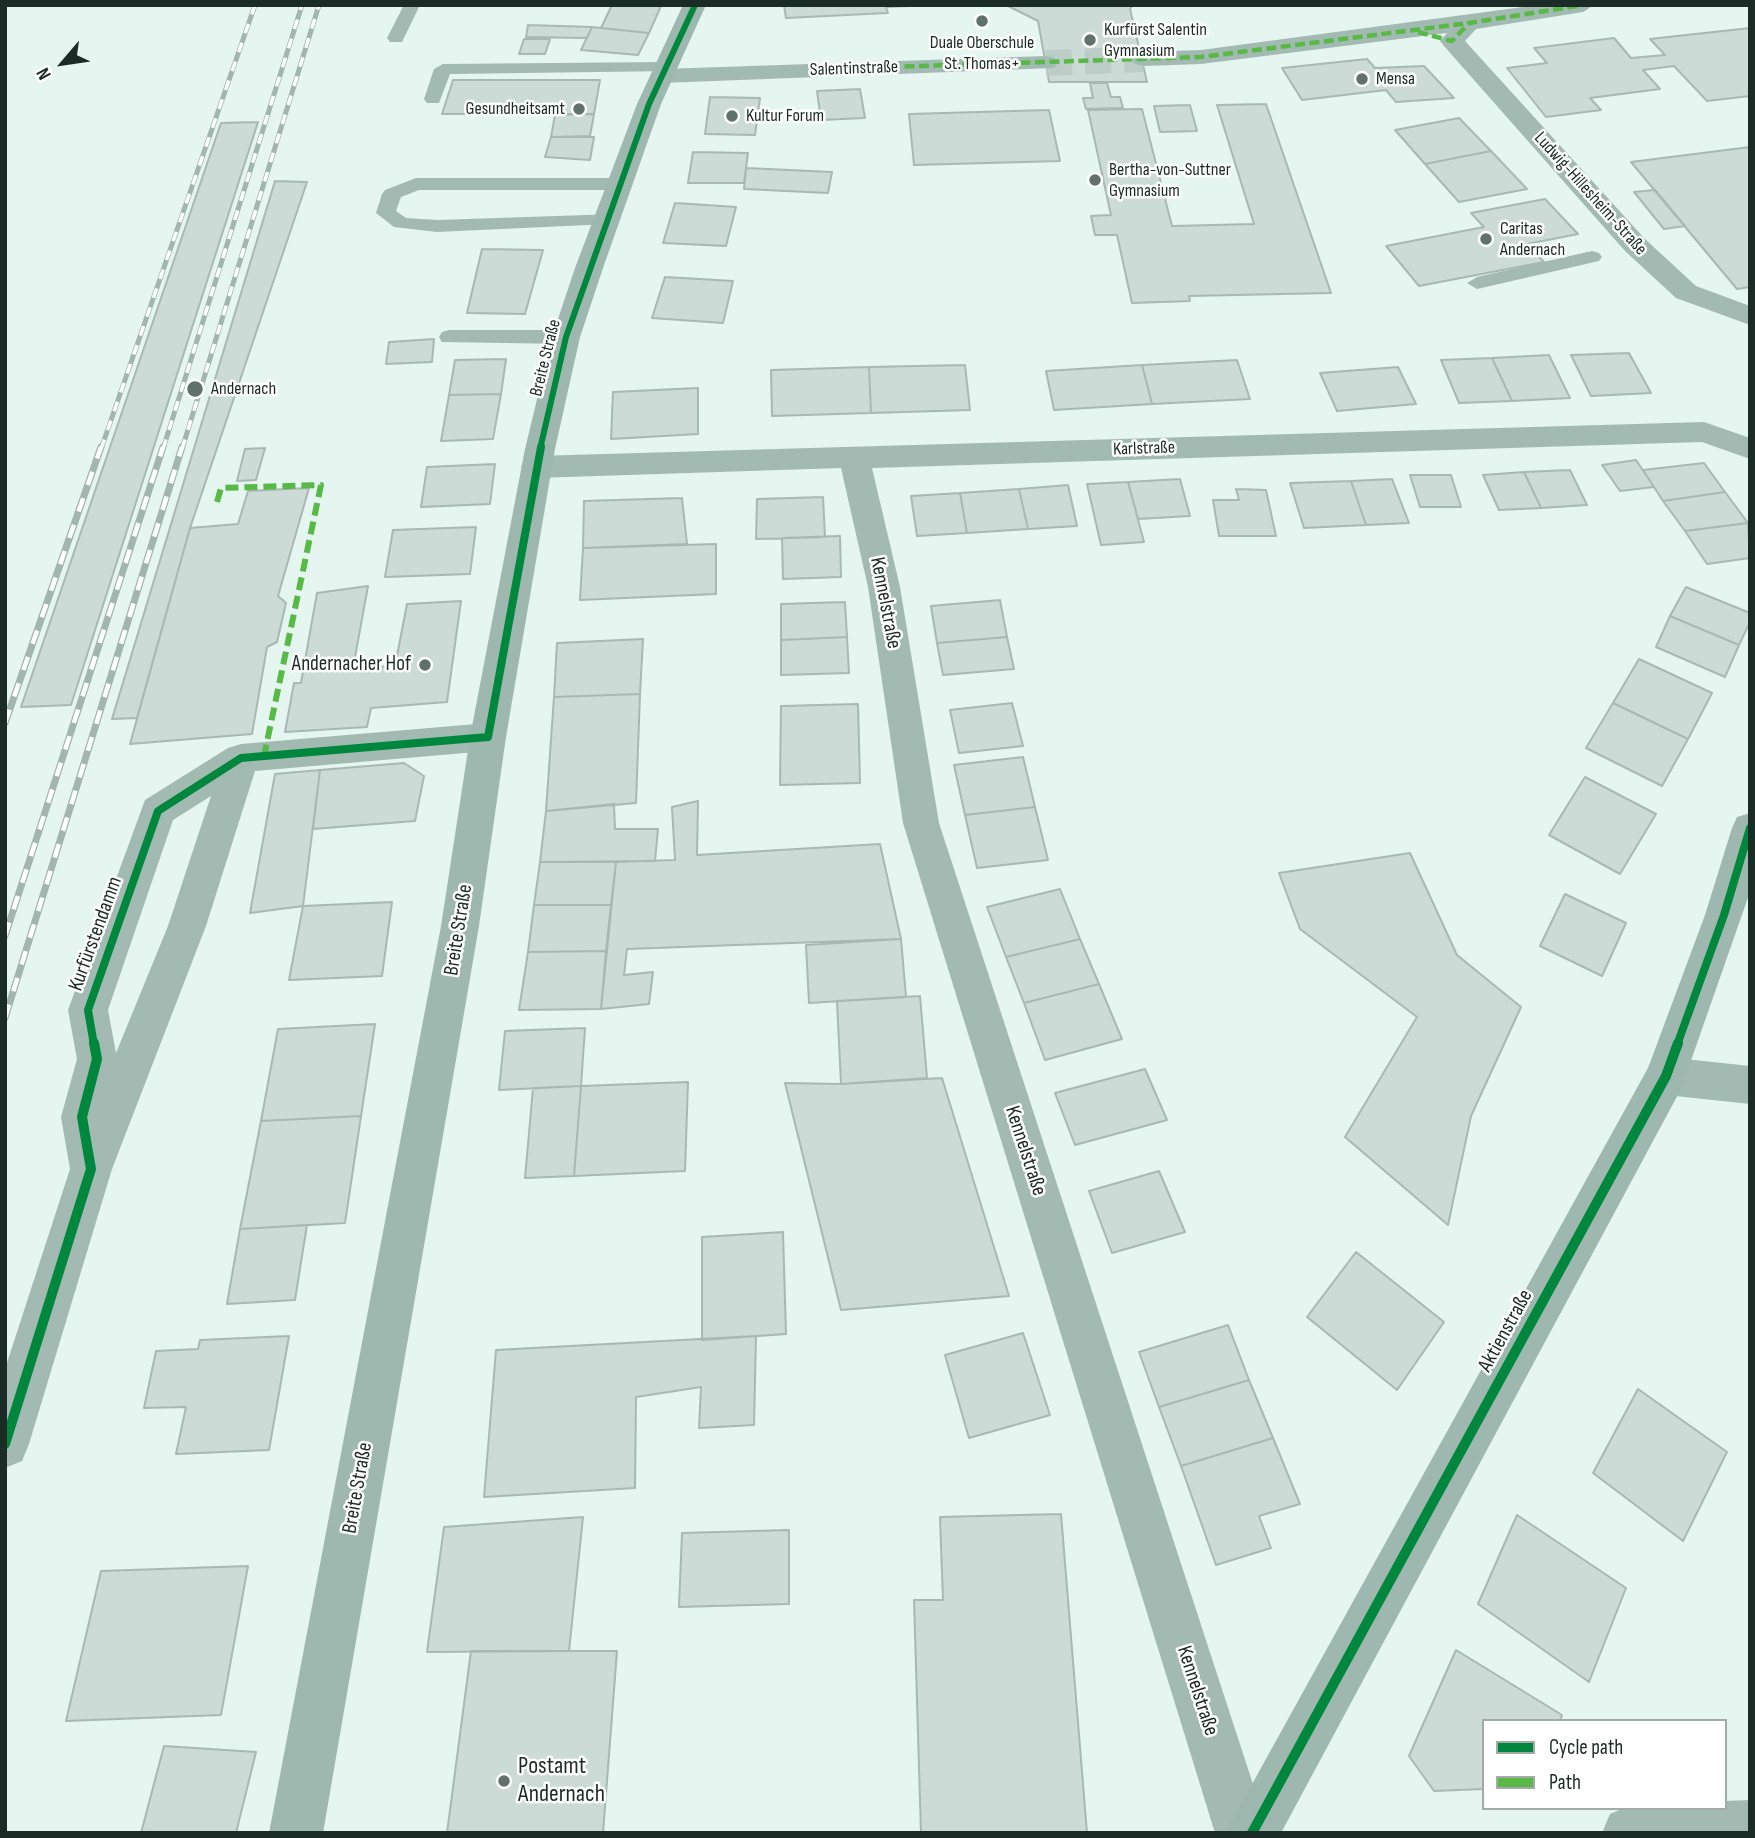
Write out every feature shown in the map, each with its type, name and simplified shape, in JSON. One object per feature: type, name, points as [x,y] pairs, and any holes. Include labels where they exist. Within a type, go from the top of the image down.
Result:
[{"type":"street","name":"Breite Straße","points":[[296,1833],[460,926],[488,737],[536,467],[566,337],[663,71],[695,5]]},
{"type":"street","points":[[1143,60],[1200,57],[1408,29],[1460,32],[1583,5]]},
{"type":"street","name":"Ludwig-Hillesheim-Straße","points":[[1460,32],[1635,245],[1686,292],[1750,316]]},
{"type":"street","name":"Salentinstraße","points":[[663,71],[1046,62]]},
{"type":"street","name":"Karlstraße","points":[[536,467],[1704,432],[1750,449]]},
{"type":"street","name":"Kennelstraße","points":[[854,457],[884,587],[921,823],[1242,1833]]},
{"type":"street","name":"Kurfürstendamm","points":[[91,1168],[82,1117],[97,1059],[88,1010],[159,811],[241,758],[488,737]]},
{"type":"street","name":"Kurfürstendamm","points":[[5,1444],[91,1168],[187,926],[241,758]]},
{"type":"street","name":"Aktienstraße","points":[[1252,1833],[1666,1076],[1724,915],[1750,828]]},
{"type":"street","points":[[1666,1076],[1750,1085]]},
{"type":"street","points":[[1629,1833],[1750,1827]]},
{"type":"lane","points":[[396,38],[412,5]]},
{"type":"lane","points":[[433,99],[443,69],[663,71]]},
{"type":"lane","points":[[609,218],[437,226],[401,223],[386,213],[392,194],[416,184],[620,184]]},
{"type":"lane","points":[[1477,283],[1592,257]]},
{"type":"lane","points":[[449,337],[566,337]]},
{"type":"building","points":[[612,5],[661,6],[649,33],[601,28]]},
{"type":"building","name":"Duale Oberschule St. Thomas+","points":[[784,5],[932,5],[886,7],[888,13],[786,18]]},
{"type":"building","name":"Kurfürst Salentin Gymnasium","points":[[1006,5],[1133,5],[1130,9],[1147,82],[1049,82],[1038,21]]},
{"type":"building","points":[[528,25],[592,27],[587,38],[526,37]]},
{"type":"building","points":[[592,27],[649,33],[638,55],[581,50]]},
{"type":"building","points":[[1750,28],[1750,96],[1707,101],[1674,66],[1643,70],[1660,89],[1590,98],[1601,110],[1546,117],[1507,68],[1547,63],[1534,48],[1614,38],[1631,58],[1665,55],[1650,39]]},
{"type":"building","points":[[524,39],[550,39],[545,54],[519,54]]},
{"type":"building","name":"Mensa","points":[[1367,59],[1375,68],[1424,66],[1454,98],[1396,102],[1386,90],[1302,100],[1282,68]]},
{"type":"building","points":[[453,80],[600,80],[594,114],[442,114]]},
{"type":"building","points":[[1090,83],[1107,83],[1111,97],[1120,97],[1123,108],[1086,109],[1083,98],[1093,98]]},
{"type":"building","points":[[860,89],[865,118],[821,120],[817,91]]},
{"type":"building","name":"Kultur Forum","points":[[710,97],[760,98],[755,135],[705,134]]},
{"type":"building","points":[[1266,104],[1331,293],[1189,296],[1190,301],[1132,303],[1117,235],[1095,235],[1091,216],[1111,215],[1088,110],[1142,109],[1172,226],[1254,224],[1217,105]]},
{"type":"building","points":[[1190,105],[1197,131],[1160,132],[1154,106]]},
{"type":"building","points":[[1049,110],[1060,161],[914,165],[909,114]]},
{"type":"building","points":[[594,114],[590,136],[551,137],[555,115]]},
{"type":"building","points":[[1459,118],[1491,151],[1425,164],[1395,130]]},
{"type":"building","points":[[258,122],[71,705],[21,707],[221,123]]},
{"type":"building","points":[[551,137],[594,137],[590,160],[545,157]]},
{"type":"building","points":[[1750,147],[1750,287],[1737,289],[1631,162]]},
{"type":"building","points":[[1491,151],[1527,189],[1459,202],[1425,164]]},
{"type":"building","points":[[693,152],[748,153],[744,183],[688,183]]},
{"type":"building","points":[[746,168],[832,172],[828,193],[744,189]]},
{"type":"building","points":[[275,181],[307,182],[190,528],[137,718],[112,719]]},
{"type":"building","points":[[1655,190],[1685,226],[1664,229],[1634,192]]},
{"type":"building","name":"Caritas Andernach","points":[[1545,199],[1578,234],[1527,244],[1544,262],[1419,286],[1386,246],[1484,227],[1471,213]]},
{"type":"building","points":[[675,203],[736,207],[726,246],[663,243]]},
{"type":"building","points":[[482,249],[543,250],[525,314],[467,313]]},
{"type":"building","points":[[665,277],[733,281],[723,323],[652,318]]},
{"type":"building","points":[[434,339],[432,362],[386,364],[389,342]]},
{"type":"building","points":[[1629,353],[1651,393],[1591,396],[1571,355]]},
{"type":"building","points":[[1549,355],[1570,398],[1512,401],[1492,358]]},
{"type":"building","points":[[1492,358],[1512,401],[1459,403],[1441,360]]},
{"type":"building","points":[[506,359],[501,394],[449,395],[455,360]]},
{"type":"building","points":[[1237,360],[1250,399],[1152,404],[1142,365]]},
{"type":"building","points":[[965,365],[970,410],[871,413],[869,367]]},
{"type":"building","points":[[1142,365],[1152,404],[1054,410],[1046,371]]},
{"type":"building","points":[[869,367],[871,413],[772,416],[771,370]]},
{"type":"building","points":[[1398,367],[1416,404],[1337,411],[1320,373]]},
{"type":"building","points":[[698,388],[698,434],[611,439],[613,392]]},
{"type":"building","points":[[501,394],[493,439],[441,441],[449,395]]},
{"type":"building","points":[[265,448],[256,480],[237,481],[245,449]]},
{"type":"building","points":[[1636,460],[1654,487],[1620,491],[1602,465]]},
{"type":"building","points":[[1704,463],[1725,492],[1663,501],[1643,470]]},
{"type":"building","points":[[495,464],[490,504],[421,507],[427,467]]},
{"type":"building","points":[[1570,470],[1587,505],[1541,508],[1524,472]]},
{"type":"building","points":[[1524,472],[1541,508],[1499,510],[1483,475]]},
{"type":"building","points":[[1410,475],[1451,475],[1461,507],[1420,507]]},
{"type":"building","points":[[1180,479],[1190,516],[1138,519],[1128,482]]},
{"type":"building","points":[[1392,479],[1409,523],[1366,525],[1351,481]]},
{"type":"building","points":[[1351,481],[1366,525],[1304,528],[1290,483]]},
{"type":"building","points":[[1128,482],[1144,542],[1101,545],[1087,484]]},
{"type":"building","points":[[1068,485],[1077,526],[1028,529],[1019,489]]},
{"type":"building","points":[[309,488],[278,596],[286,603],[277,642],[267,647],[252,734],[130,744],[190,528],[238,524],[248,491]]},
{"type":"building","points":[[1019,489],[1028,529],[967,533],[960,493]]},
{"type":"building","points":[[1236,489],[1266,490],[1276,536],[1219,536],[1213,500],[1239,500]]},
{"type":"building","points":[[1725,492],[1748,523],[1685,531],[1663,501]]},
{"type":"building","points":[[960,493],[967,533],[917,536],[911,496]]},
{"type":"building","points":[[823,497],[825,537],[756,539],[757,499]]},
{"type":"building","points":[[682,498],[687,544],[583,548],[584,501]]},
{"type":"building","points":[[1748,523],[1750,558],[1707,564],[1685,531]]},
{"type":"building","points":[[476,527],[470,574],[385,577],[393,530]]},
{"type":"building","points":[[840,536],[841,577],[783,579],[782,538]]},
{"type":"building","points":[[716,544],[716,594],[580,600],[583,548]]},
{"type":"building","points":[[368,586],[353,668],[395,666],[407,604],[461,601],[447,702],[371,708],[367,727],[285,732],[294,683],[301,683],[317,593]]},
{"type":"building","points":[[1686,587],[1750,613],[1750,622],[1739,645],[1670,616]]},
{"type":"building","points":[[1000,600],[1007,637],[937,643],[931,606]]},
{"type":"building","points":[[845,602],[847,637],[781,640],[781,604]]},
{"type":"building","points":[[1670,616],[1739,645],[1725,677],[1656,647]]},
{"type":"building","points":[[847,637],[849,673],[781,675],[781,640]]},
{"type":"building","points":[[1007,637],[1014,669],[943,675],[937,643]]},
{"type":"building","points":[[643,639],[640,694],[554,697],[557,643]]},
{"type":"building","points":[[1639,659],[1712,693],[1688,739],[1613,703]]},
{"type":"building","points":[[640,694],[636,803],[546,811],[554,697]]},
{"type":"building","points":[[1012,703],[1023,746],[959,753],[950,710]]},
{"type":"building","points":[[1613,703],[1688,739],[1662,786],[1586,748]]},
{"type":"building","points":[[858,704],[860,783],[780,785],[781,706]]},
{"type":"building","points":[[1023,757],[1035,807],[965,815],[954,765]]},
{"type":"building","points":[[404,763],[424,776],[415,821],[313,829],[320,770]]},
{"type":"building","points":[[320,770],[303,906],[250,913],[275,774]]},
{"type":"building","points":[[1585,777],[1656,814],[1620,874],[1549,835]]},
{"type":"building","points":[[698,801],[697,855],[880,844],[901,939],[627,949],[624,975],[653,972],[649,1004],[601,1009],[616,862],[675,860],[672,807]]},
{"type":"building","points":[[614,804],[615,829],[658,829],[655,861],[540,862],[546,811]]},
{"type":"building","points":[[1035,807],[1048,860],[977,868],[965,815]]},
{"type":"building","points":[[1410,853],[1457,955],[1521,1007],[1471,1116],[1448,1225],[1345,1137],[1417,1017],[1300,929],[1279,873]]},
{"type":"building","points":[[540,862],[616,862],[611,905],[534,905]]},
{"type":"building","points":[[1060,889],[1080,939],[1006,957],[987,907]]},
{"type":"building","points":[[1565,894],[1626,923],[1602,976],[1540,946]]},
{"type":"building","points":[[392,902],[382,976],[289,980],[303,906]]},
{"type":"building","points":[[534,905],[611,905],[606,951],[528,952]]},
{"type":"building","points":[[901,939],[906,997],[809,1003],[806,945]]},
{"type":"building","points":[[1080,939],[1099,984],[1024,1003],[1006,957]]},
{"type":"building","points":[[606,951],[601,1009],[519,1010],[528,952]]},
{"type":"building","points":[[1099,984],[1122,1039],[1045,1060],[1024,1003]]},
{"type":"building","points":[[920,996],[927,1078],[841,1084],[837,1001]]},
{"type":"building","points":[[375,1024],[361,1116],[261,1121],[278,1029]]},
{"type":"building","points":[[585,1028],[581,1086],[499,1090],[505,1031]]},
{"type":"building","points":[[1145,1069],[1167,1120],[1075,1145],[1055,1093]]},
{"type":"building","points":[[942,1078],[1009,1296],[841,1310],[785,1083],[841,1084]]},
{"type":"building","points":[[688,1082],[685,1171],[574,1176],[581,1086]]},
{"type":"building","points":[[581,1086],[574,1176],[525,1178],[533,1088]]},
{"type":"building","points":[[361,1116],[345,1223],[240,1229],[261,1121]]},
{"type":"building","points":[[1159,1171],[1185,1232],[1112,1253],[1089,1191]]},
{"type":"building","points":[[307,1225],[295,1300],[227,1304],[240,1229]]},
{"type":"building","points":[[783,1232],[786,1334],[702,1340],[702,1237]]},
{"type":"building","points":[[1356,1252],[1444,1322],[1397,1390],[1307,1317]]},
{"type":"building","points":[[1228,1325],[1249,1380],[1159,1407],[1139,1352]]},
{"type":"building","points":[[1023,1333],[1050,1415],[969,1438],[945,1355]]},
{"type":"building","points":[[289,1336],[269,1450],[176,1454],[186,1407],[144,1408],[156,1351],[198,1349],[200,1340]]},
{"type":"building","points":[[756,1336],[754,1425],[699,1428],[701,1387],[636,1397],[635,1488],[484,1497],[496,1350]]},
{"type":"building","points":[[1249,1380],[1273,1438],[1181,1466],[1159,1407]]},
{"type":"building","points":[[1638,1389],[1727,1452],[1683,1541],[1593,1473]]},
{"type":"building","points":[[1273,1438],[1300,1504],[1259,1516],[1271,1548],[1216,1565],[1181,1466]]},
{"type":"building","points":[[1061,1514],[1087,1833],[921,1833],[914,1600],[943,1600],[940,1517]]},
{"type":"building","points":[[1517,1515],[1626,1588],[1589,1682],[1478,1604]]},
{"type":"building","points":[[583,1517],[569,1651],[427,1652],[444,1527]]},
{"type":"building","points":[[789,1530],[789,1604],[679,1607],[682,1533]]},
{"type":"building","points":[[248,1566],[221,1715],[66,1721],[101,1571]]},
{"type":"building","points":[[1456,1650],[1562,1715],[1561,1719],[1482,1719],[1482,1789],[1434,1791],[1409,1756]]},
{"type":"building","points":[[471,1651],[617,1651],[603,1833],[447,1833]]},
{"type":"building","points":[[164,1746],[256,1752],[236,1833],[141,1833]]},
{"type":"tunnel","points":[[1046,63],[1143,59]]},
{"type":"railway","points":[[101,449],[255,5]]},
{"type":"railway","points":[[163,449],[302,5]]},
{"type":"railway","points":[[182,449],[319,5]]},
{"type":"railway","points":[[5,723],[101,447]]},
{"type":"railway","points":[[5,936],[163,447]]},
{"type":"railway","points":[[5,1018],[182,447]]},
{"type":"marked path","points":[[1418,32],[1452,41],[1469,23],[1583,5]]},
{"type":"marked path","points":[[890,67],[1201,57],[1469,23]]},
{"type":"marked path","points":[[217,502],[221,488],[321,485],[264,756]]},
{"type":"cycle path","points":[[5,1444],[91,1169],[82,1117],[97,1059],[88,1010],[158,811],[241,758],[488,737],[540,449],[566,337],[649,104],[695,5]]},
{"type":"cycle path","points":[[1252,1833],[1666,1076],[1724,915],[1750,828]]},
{"type":"place","name":"Duale Oberschule St. Thomas+","points":[[982,21]]},
{"type":"place","name":"Kurfürst Salentin Gymnasium","points":[[1090,40]]},
{"type":"place","name":"Mensa","points":[[1362,79]]},
{"type":"place","name":"Gesundheitsamt","points":[[579,109]]},
{"type":"place","name":"Kultur Forum","points":[[732,116]]},
{"type":"place","name":"Bertha-von-Suttner Gymnasium","points":[[1095,180]]},
{"type":"place","name":"Caritas Andernach","points":[[1486,239]]},
{"type":"place","name":"Andernach","points":[[195,389]]},
{"type":"place","name":"Andernacher Hof","points":[[425,665]]},
{"type":"place","name":"Postamt Andernach","points":[[504,1781]]}]
